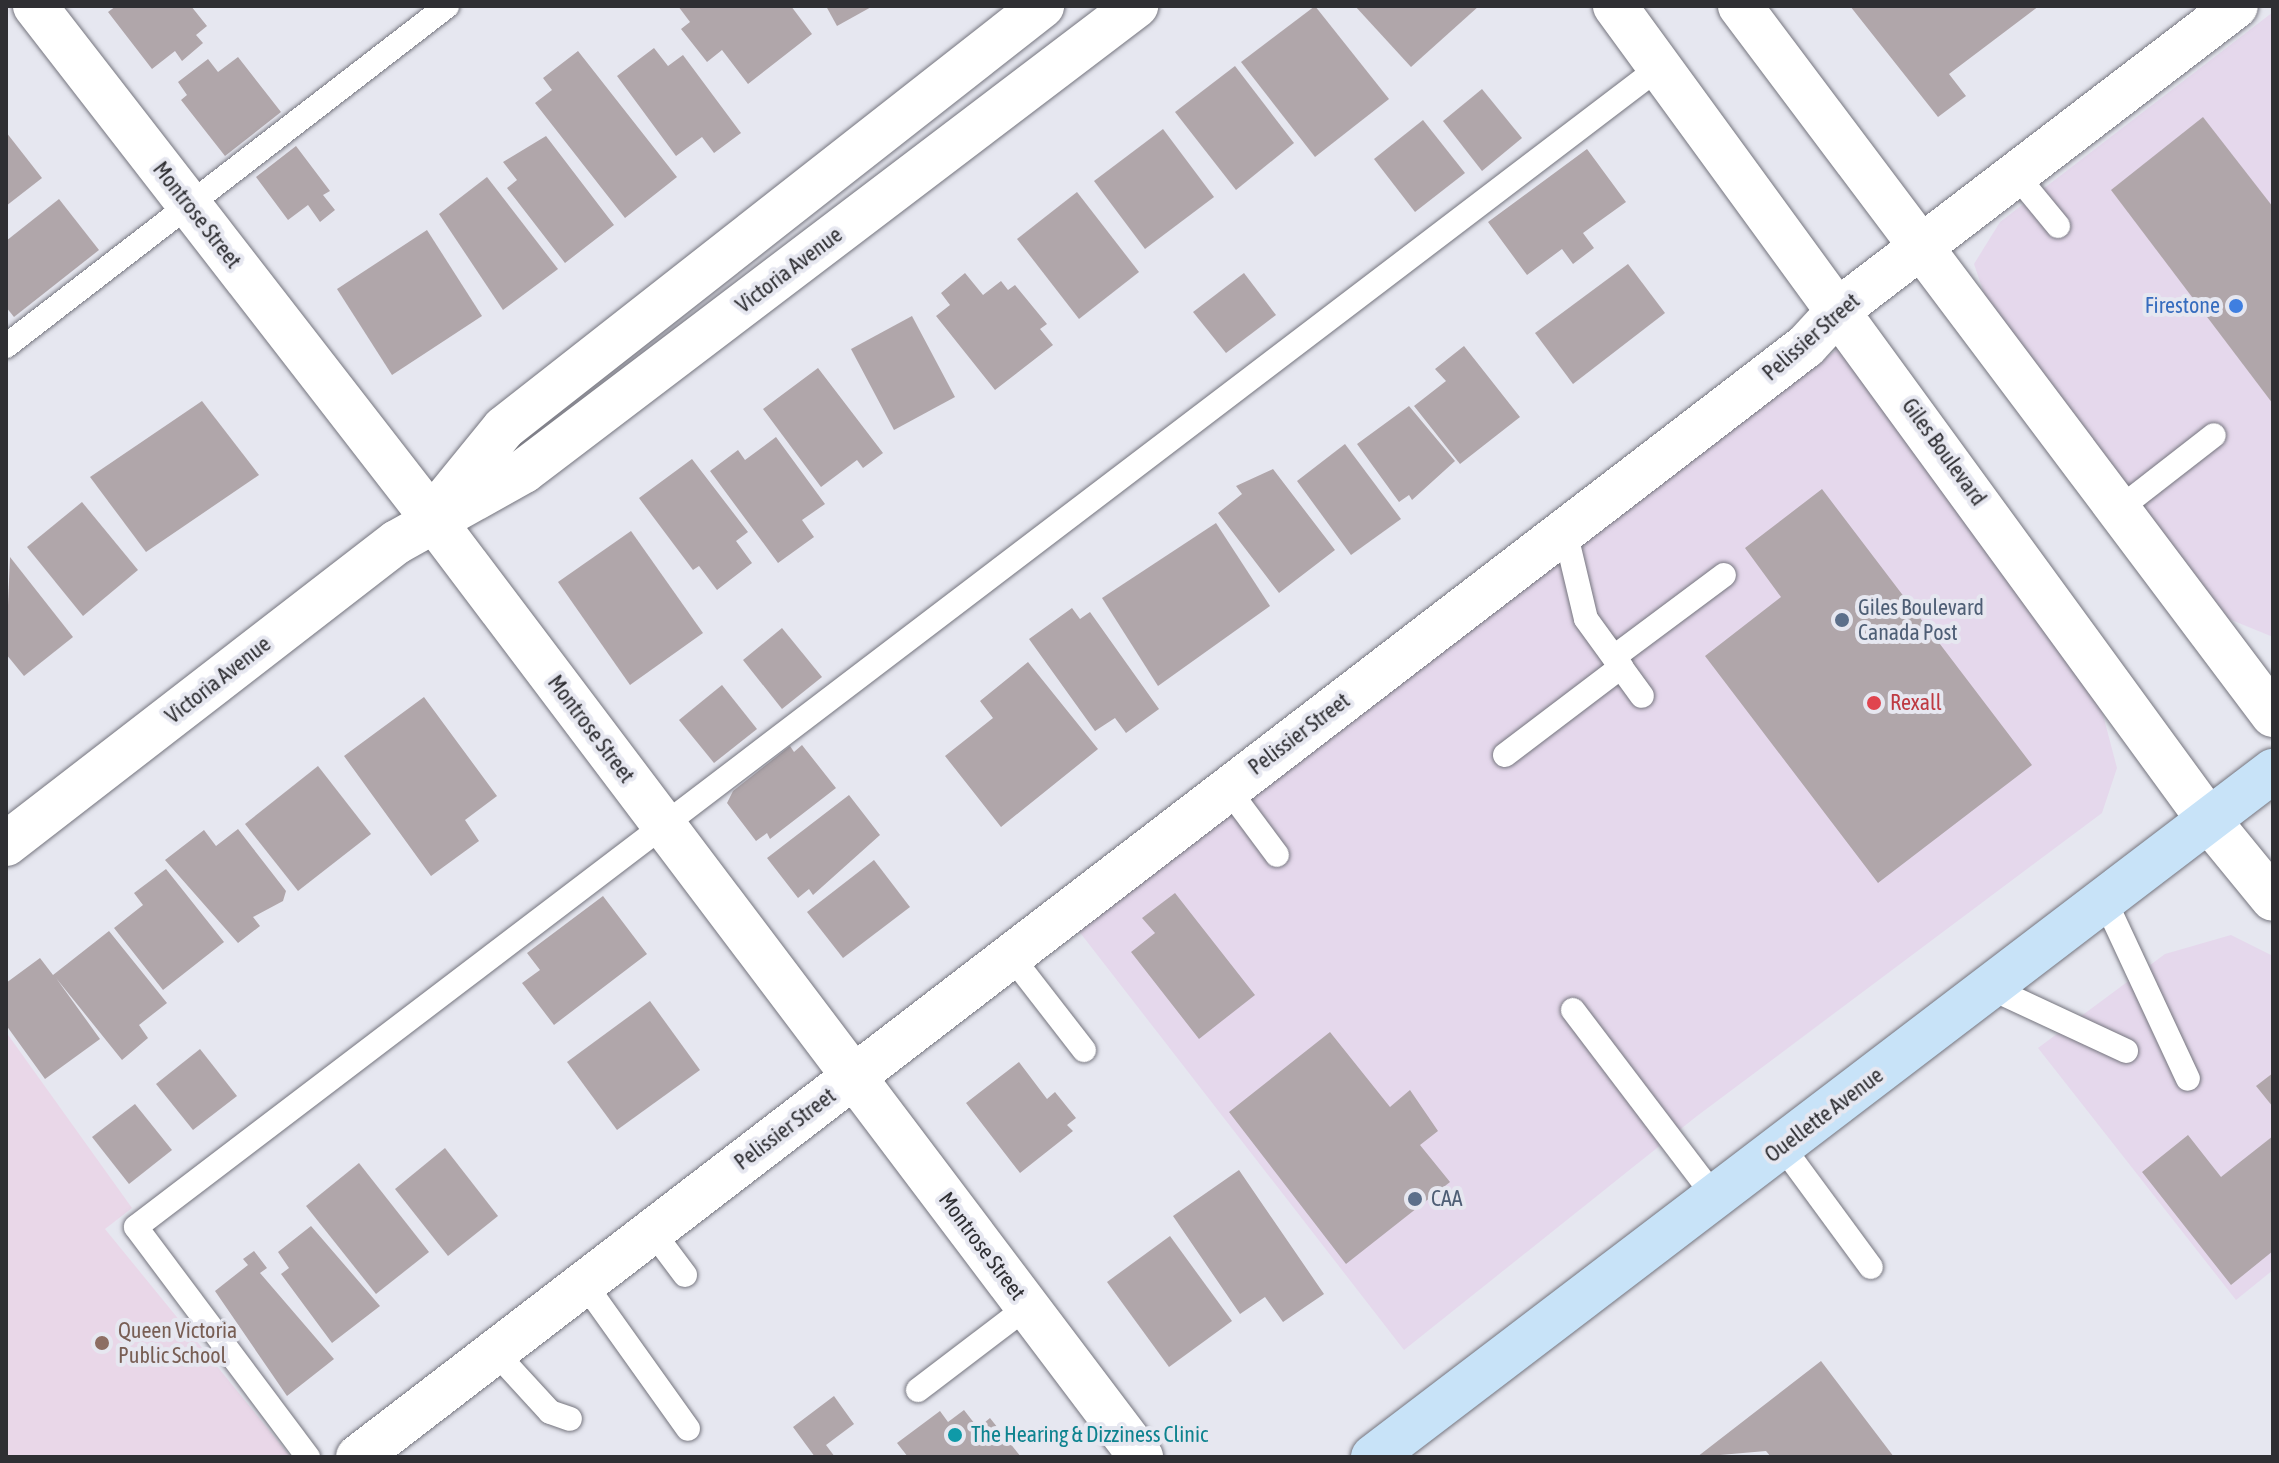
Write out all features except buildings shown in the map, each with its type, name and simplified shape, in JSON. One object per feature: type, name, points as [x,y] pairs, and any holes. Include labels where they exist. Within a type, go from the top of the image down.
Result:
[{"type":"main road","name":"Ouellette Avenue","points":[[1373,1457],[2273,771]]},
{"type":"street","name":"Montrose Street","points":[[35,6],[432,518],[1141,1457]]},
{"type":"street","name":"Victoria Avenue","points":[[432,518],[504,428],[1042,6]]},
{"type":"street","name":"Victoria Avenue","points":[[6,844],[432,518],[524,471],[1136,6]]},
{"type":"street","name":"Giles Boulevard","points":[[1615,6],[1841,308],[2210,822],[2273,899]]},
{"type":"street","points":[[1740,6],[2273,715]]},
{"type":"street","name":"Pelissier Street","points":[[358,1457],[1806,346],[1841,308],[2236,6]]},
{"type":"lane","points":[[6,346],[447,6]]},
{"type":"lane","points":[[308,1457],[136,1227],[1660,67]]},
{"type":"lane","points":[[2016,175],[2058,226]]},
{"type":"lane","points":[[2119,509],[2214,435]]},
{"type":"lane","points":[[1565,531],[1586,619],[1642,696]]},
{"type":"lane","points":[[1505,755],[1724,575]]},
{"type":"lane","points":[[1228,789],[1277,855]]},
{"type":"lane","points":[[2105,901],[2188,1079]]},
{"type":"lane","points":[[1011,956],[1084,1050]]},
{"type":"lane","points":[[1991,988],[2126,1051]]},
{"type":"lane","points":[[1573,1010],[1715,1197]]},
{"type":"lane","points":[[1782,1146],[1871,1267]]},
{"type":"lane","points":[[652,1231],[685,1275]]},
{"type":"lane","points":[[584,1283],[688,1429]]},
{"type":"lane","points":[[918,1390],[1027,1307]]},
{"type":"lane","points":[[495,1352],[550,1412],[570,1419]]},
{"type":"shaded area","points":[[2273,12],[2273,637],[2229,619],[1988,305],[1974,264],[2000,222]]},
{"type":"shaded area","points":[[1839,348],[2102,711],[2117,768],[2102,813],[1697,1116],[1404,1350],[1078,930]]},
{"type":"shaded area","points":[[2231,935],[2273,956],[2273,1270],[2236,1300],[2038,1048],[2165,954]]},
{"type":"shaded area","name":"Queen Victoria Public School","points":[[6,1032],[132,1208],[105,1229],[291,1457],[6,1457]]},
{"type":"place","name":"Firestone","points":[[2236,306]]},
{"type":"place","name":"Giles Boulevard Canada Post","points":[[1842,620]]},
{"type":"place","name":"Rexall","points":[[1874,703]]},
{"type":"place","name":"CAA","points":[[1415,1199]]},
{"type":"place","name":"Queen Victoria Public School","points":[[102,1343]]},
{"type":"place","name":"The Hearing & Dizziness Clinic","points":[[955,1435]]}]
